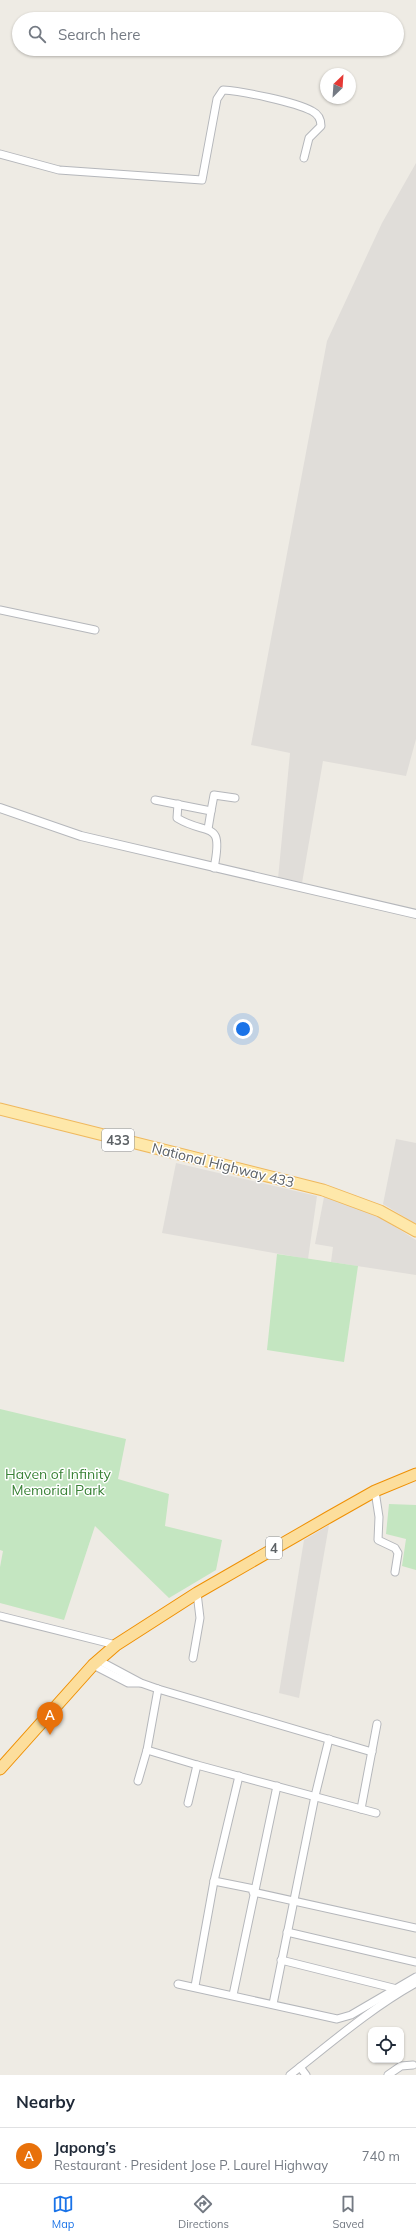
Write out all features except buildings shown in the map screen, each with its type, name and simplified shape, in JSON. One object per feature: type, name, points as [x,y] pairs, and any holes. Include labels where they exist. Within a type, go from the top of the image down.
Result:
[{"type":"highway","name":"4","points":[[0,1769],[95,1663],[116,1645],[197,1593],[375,1491],[416,1474]]},
{"type":"main road","name":"National Highway 433","points":[[0,1109],[323,1190],[380,1211],[416,1231]]},
{"type":"street","points":[[0,154],[59,170],[202,180],[217,99],[219,93],[223,90],[244,93],[304,108],[316,113],[321,120],[321,126],[309,138],[304,158]]},
{"type":"street","points":[[0,610],[95,630]]},
{"type":"street","points":[[208,829],[214,795],[235,798]]},
{"type":"street","points":[[155,800],[210,811]]},
{"type":"street","points":[[178,804],[178,818],[208,829],[216,837],[218,846],[214,868]]},
{"type":"street","points":[[0,808],[81,836],[416,914]]},
{"type":"street","points":[[375,1491],[379,1517],[378,1540],[395,1548],[398,1553],[395,1572]]},
{"type":"street","points":[[193,1658],[200,1618],[197,1593]]},
{"type":"street","points":[[0,1616],[116,1645]]},
{"type":"street","points":[[95,1663],[123,1677],[158,1689],[372,1752]]},
{"type":"street","points":[[138,1781],[147,1750],[158,1689]]},
{"type":"street","points":[[361,1809],[377,1724]]},
{"type":"street","points":[[273,2004],[314,1796],[328,1739]]},
{"type":"street","points":[[147,1750],[376,1813]]},
{"type":"street","points":[[188,1803],[197,1765]]},
{"type":"street","points":[[195,1986],[214,1881],[239,1776]]},
{"type":"street","points":[[233,1995],[253,1890],[277,1786]]},
{"type":"street","points":[[214,1881],[416,1928]]},
{"type":"street","points":[[287,1932],[416,1962]]},
{"type":"street","points":[[281,1960],[397,1989]]},
{"type":"street","points":[[178,1984],[195,1986],[337,2019],[351,2015],[416,1977]]},
{"type":"street","points":[[290,2075],[335,2039],[400,1992],[416,1983]]},
{"type":"street","points":[[388,2075],[401,2066],[413,2065]]},
{"type":"street","points":[[300,2067],[306,2075]]},
{"type":"shaded area","points":[[416,163],[416,739],[406,776],[323,761],[302,883],[278,879],[290,753],[251,745],[327,341],[382,223]]},
{"type":"shaded area","points":[[396,1139],[416,1143],[416,1224],[383,1204]]},
{"type":"shaded area","points":[[176,1163],[317,1196],[308,1259],[162,1233]]},
{"type":"shaded area","points":[[324,1197],[348,1203],[378,1216],[416,1240],[416,1275],[331,1262],[333,1247],[315,1244]]},
{"type":"shaded area","points":[[329,1525],[299,1698],[279,1693],[304,1540]]},
{"type":"green space","points":[[277,1254],[358,1266],[344,1362],[267,1350]]},
{"type":"green space","name":"Haven of Infinity Memorial Park","points":[[0,1409],[126,1439],[118,1479],[169,1494],[165,1526],[222,1540],[216,1570],[169,1598],[95,1526],[64,1620],[0,1603],[0,1567],[3,1551],[0,1550]]},
{"type":"green space","points":[[389,1504],[416,1505],[416,1570],[402,1566],[406,1539],[386,1534]]},
{"type":"place","name":"Japong’s","points":[[50,1735]]}]
